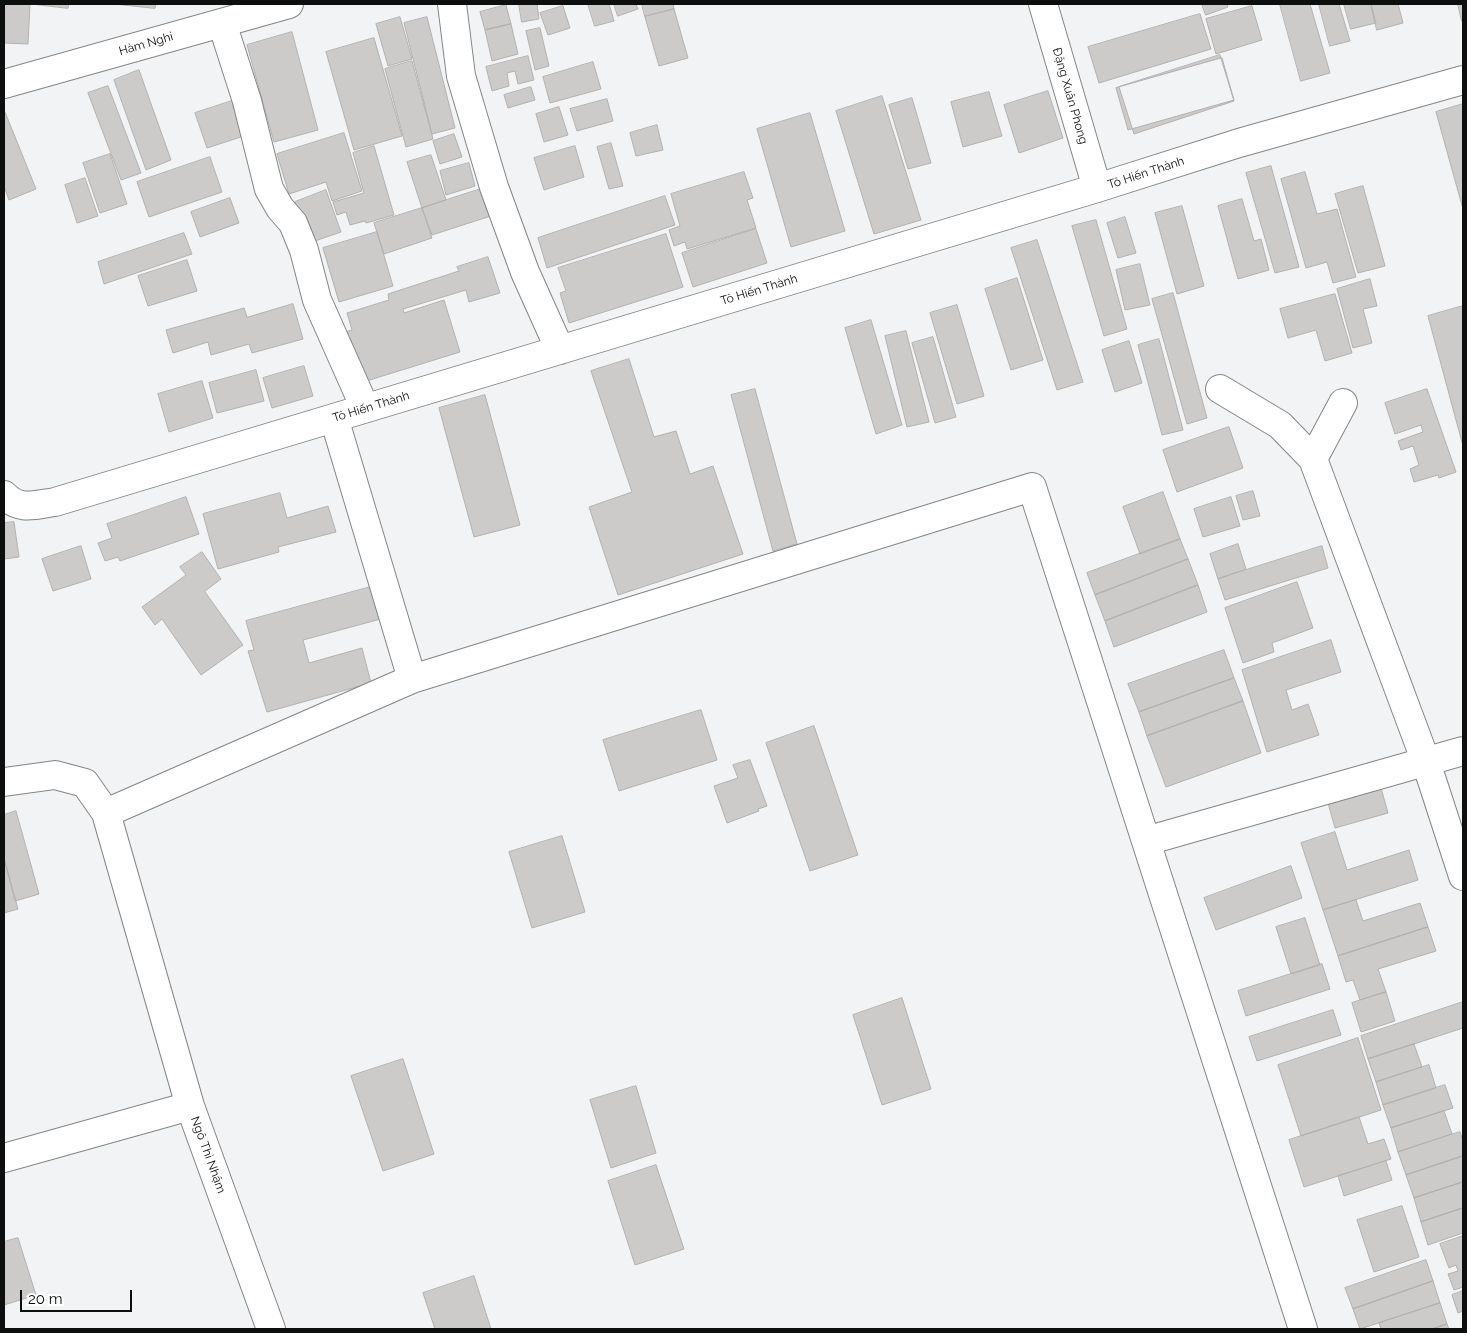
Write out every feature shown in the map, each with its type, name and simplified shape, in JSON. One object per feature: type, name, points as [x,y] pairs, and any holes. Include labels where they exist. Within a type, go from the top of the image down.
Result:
[{"type":"street","name":"Hàm Nghi","points":[[4,84],[289,4]]},
{"type":"street","points":[[452,4],[461,76],[494,187],[525,272],[560,350]]},
{"type":"street","name":"Đặng Xuân Phong","points":[[1043,4],[1097,188]]},
{"type":"street","points":[[222,23],[247,101],[269,189],[280,208],[293,223],[304,250],[317,300],[365,408]]},
{"type":"street","name":"Tô Hiến Thành","points":[[4,494],[12,503],[29,506],[55,502],[1097,188],[1239,143],[1463,80]]},
{"type":"street","points":[[1220,389],[1280,424],[1313,459],[1426,762],[1463,876]]},
{"type":"street","points":[[1313,459],[1343,403]]},
{"type":"street","points":[[334,418],[412,679]]},
{"type":"street","points":[[106,813],[412,679],[1032,486],[1303,1329]]},
{"type":"street","points":[[1146,841],[1463,751]]},
{"type":"street","points":[[4,782],[55,775],[85,782],[106,813],[190,1106]]},
{"type":"street","name":"Ngô Thì Nhậm","points":[[4,1158],[190,1106],[271,1329]]},
{"type":"building","points":[[4,4],[30,4],[28,44],[4,43]]},
{"type":"building","points":[[32,4],[69,4],[68,8]]},
{"type":"building","points":[[114,4],[156,4],[155,8]]},
{"type":"building","points":[[519,4],[537,4],[539,19],[522,22]]},
{"type":"building","points":[[588,4],[609,4],[614,21],[595,26]]},
{"type":"building","points":[[614,4],[636,4],[638,9],[618,16]]},
{"type":"building","points":[[642,4],[673,4],[674,9],[645,16]]},
{"type":"building","points":[[1202,4],[1227,4],[1228,7],[1206,15]]},
{"type":"building","points":[[1280,4],[1310,4],[1330,73],[1301,81]]},
{"type":"building","points":[[1319,4],[1339,4],[1350,41],[1330,46]]},
{"type":"building","points":[[1344,4],[1371,4],[1376,23],[1351,29]]},
{"type":"building","points":[[1371,4],[1398,4],[1403,23],[1377,30]]},
{"type":"building","points":[[1458,4],[1463,4],[1463,21],[1462,21]]},
{"type":"building","points":[[506,5],[511,24],[485,30],[480,12]]},
{"type":"building","points":[[563,6],[570,28],[548,35],[540,13]]},
{"type":"building","points":[[1252,6],[1262,40],[1216,54],[1206,19]]},
{"type":"building","points":[[674,9],[688,58],[659,66],[645,17]]},
{"type":"building","points":[[1200,14],[1211,49],[1099,83],[1088,47]]},
{"type":"building","points":[[400,17],[412,59],[388,66],[376,24]]},
{"type":"building","points":[[427,17],[455,128],[432,134],[404,23]]},
{"type":"building","points":[[511,24],[518,54],[492,61],[485,30]]},
{"type":"building","points":[[540,28],[549,66],[535,70],[526,31]]},
{"type":"building","points":[[292,32],[318,130],[274,142],[247,45]]},
{"type":"building","points":[[374,38],[402,136],[354,150],[326,52]]},
{"type":"building","points":[[1220,55],[1234,101],[1134,134],[1119,87]]},
{"type":"building","points":[[528,56],[534,80],[518,84],[515,71],[507,73],[509,86],[492,91],[486,67]]},
{"type":"building","points":[[1222,58],[1234,100],[1128,130],[1116,88]]},
{"type":"building","points":[[412,61],[433,139],[406,147],[385,69]]},
{"type":"building","points":[[593,62],[601,89],[550,103],[543,77]]},
{"type":"building","points":[[139,70],[171,160],[146,170],[114,80]]},
{"type":"building","points":[[108,86],[141,173],[121,180],[88,93]]},
{"type":"building","points":[[531,87],[535,100],[508,108],[504,95]]},
{"type":"building","points":[[1048,91],[1063,138],[1019,153],[1004,105]]},
{"type":"building","points":[[989,92],[1002,136],[963,147],[951,102]]},
{"type":"building","points":[[882,96],[921,220],[874,234],[836,111]]},
{"type":"building","points":[[912,98],[931,163],[908,169],[889,105]]},
{"type":"building","points":[[607,99],[613,121],[577,131],[570,109]]},
{"type":"building","points":[[235,100],[247,135],[207,148],[195,113]]},
{"type":"building","points":[[1463,104],[1463,209],[1436,112]]},
{"type":"building","points":[[559,107],[568,135],[544,142],[536,114]]},
{"type":"building","points":[[4,112],[36,189],[9,200],[4,186]]},
{"type":"building","points":[[810,113],[845,231],[791,247],[757,129]]},
{"type":"building","points":[[657,125],[663,150],[636,156],[630,133]]},
{"type":"building","points":[[344,133],[362,191],[332,201],[326,182],[289,194],[277,154]]},
{"type":"building","points":[[454,134],[462,157],[440,164],[433,141]]},
{"type":"building","points":[[611,143],[623,186],[609,189],[597,147]]},
{"type":"building","points":[[374,146],[394,215],[366,223],[365,221],[350,225],[346,212],[337,215],[333,202],[364,193],[353,153]]},
{"type":"building","points":[[575,146],[584,177],[544,190],[534,158]]},
{"type":"building","points":[[110,154],[127,204],[100,213],[83,163]]},
{"type":"building","points":[[431,155],[446,200],[422,208],[407,162]]},
{"type":"building","points":[[210,157],[222,192],[149,217],[137,182]]},
{"type":"building","points":[[469,163],[475,186],[446,195],[440,171]]},
{"type":"building","points":[[1271,166],[1299,267],[1275,273],[1246,173]]},
{"type":"building","points":[[744,172],[753,198],[747,200],[756,228],[687,249],[685,242],[674,246],[669,230],[680,226],[671,194]]},
{"type":"building","points":[[1305,172],[1317,214],[1337,209],[1356,277],[1333,283],[1327,262],[1306,268],[1281,179]]},
{"type":"building","points":[[85,178],[98,216],[77,223],[65,185]]},
{"type":"building","points":[[490,186],[500,213],[432,235],[422,208]]},
{"type":"building","points":[[1363,186],[1385,266],[1358,273],[1335,194]]},
{"type":"building","points":[[326,190],[341,232],[309,243],[295,202]]},
{"type":"building","points":[[665,196],[675,225],[547,268],[538,238]]},
{"type":"building","points":[[230,198],[239,223],[200,237],[191,212]]},
{"type":"building","points":[[1242,199],[1254,241],[1261,239],[1269,270],[1238,279],[1218,206]]},
{"type":"building","points":[[1182,206],[1204,286],[1177,294],[1155,213]]},
{"type":"building","points":[[422,208],[432,238],[384,254],[374,223]]},
{"type":"building","points":[[1125,217],[1136,253],[1118,258],[1107,223]]},
{"type":"building","points":[[1096,220],[1127,329],[1104,336],[1072,226]]},
{"type":"building","points":[[756,229],[767,263],[693,287],[682,253]]},
{"type":"building","points":[[377,232],[393,286],[339,302],[323,248]]},
{"type":"building","points":[[184,233],[192,254],[104,284],[98,262]]},
{"type":"building","points":[[666,234],[683,287],[569,323],[560,293],[566,291],[558,268]]},
{"type":"building","points":[[1037,240],[1083,382],[1057,390],[1011,248]]},
{"type":"building","points":[[488,257],[500,293],[469,302],[466,290],[403,309],[404,313],[444,300],[460,352],[360,383],[345,332],[352,330],[347,313],[389,300],[388,294],[459,271],[457,267]]},
{"type":"building","points":[[187,260],[197,291],[148,306],[138,276]]},
{"type":"building","points":[[1140,264],[1150,305],[1125,310],[1116,270]]},
{"type":"building","points":[[1017,278],[1043,360],[1011,370],[985,289]]},
{"type":"building","points":[[1370,279],[1377,306],[1363,309],[1372,343],[1353,348],[1337,289]]},
{"type":"building","points":[[1173,293],[1207,418],[1187,424],[1152,299]]},
{"type":"building","points":[[1335,294],[1352,353],[1325,361],[1316,330],[1288,338],[1280,309]]},
{"type":"building","points":[[293,304],[303,339],[252,353],[249,344],[211,355],[208,342],[173,353],[166,330],[244,308],[247,317]]},
{"type":"building","points":[[957,305],[984,396],[957,404],[930,313]]},
{"type":"building","points":[[1463,306],[1463,446],[1428,316]]},
{"type":"building","points":[[871,320],[902,425],[876,434],[845,328]]},
{"type":"building","points":[[906,331],[929,422],[907,427],[885,336]]},
{"type":"building","points":[[933,337],[956,417],[935,423],[912,343]]},
{"type":"building","points":[[1159,339],[1183,430],[1162,435],[1138,345]]},
{"type":"building","points":[[1129,341],[1142,383],[1115,392],[1102,350]]},
{"type":"building","points":[[629,359],[654,437],[676,431],[690,474],[713,466],[743,554],[618,595],[589,507],[632,492],[591,371]]},
{"type":"building","points":[[304,366],[313,396],[272,408],[263,378]]},
{"type":"building","points":[[256,370],[264,401],[217,413],[209,383]]},
{"type":"building","points":[[202,381],[213,418],[169,432],[158,394]]},
{"type":"building","points":[[755,389],[797,544],[773,551],[731,395]]},
{"type":"building","points":[[1427,389],[1456,472],[1439,478],[1438,475],[1414,482],[1410,469],[1419,465],[1413,446],[1401,450],[1398,441],[1423,432],[1421,425],[1395,434],[1385,403]]},
{"type":"building","points":[[485,395],[520,525],[474,537],[439,408]]},
{"type":"building","points":[[1229,427],[1243,468],[1177,492],[1163,450]]},
{"type":"building","points":[[1253,491],[1260,516],[1243,520],[1236,496]]},
{"type":"building","points":[[1163,492],[1180,539],[1140,554],[1123,507]]},
{"type":"building","points":[[280,493],[287,518],[328,506],[336,532],[278,547],[279,552],[218,569],[203,514]]},
{"type":"building","points":[[186,497],[199,534],[120,561],[118,557],[105,561],[98,543],[112,538],[107,524]]},
{"type":"building","points":[[1231,497],[1240,526],[1203,537],[1194,509]]},
{"type":"building","points":[[14,522],[19,557],[4,559],[4,523]]},
{"type":"building","points":[[1180,539],[1188,559],[1095,595],[1087,573]]},
{"type":"building","points":[[1238,544],[1246,569],[1218,579],[1210,554]]},
{"type":"building","points":[[81,546],[91,579],[53,591],[42,559]]},
{"type":"building","points":[[1322,546],[1328,568],[1225,600],[1218,579]]},
{"type":"building","points":[[202,552],[221,579],[205,592],[243,645],[201,675],[162,619],[155,625],[142,607],[186,575],[180,567]]},
{"type":"building","points":[[1188,559],[1198,585],[1105,621],[1095,595]]},
{"type":"building","points":[[1297,582],[1313,628],[1272,643],[1274,652],[1243,663],[1225,608]]},
{"type":"building","points":[[378,585],[388,617],[303,640],[309,663],[362,648],[371,683],[267,712],[248,651],[254,650],[246,621]]},
{"type":"building","points":[[1198,585],[1207,612],[1114,647],[1105,621]]},
{"type":"building","points":[[1331,640],[1341,672],[1286,690],[1292,710],[1308,704],[1319,735],[1267,752],[1242,670]]},
{"type":"building","points":[[1224,650],[1234,678],[1139,712],[1128,684]]},
{"type":"building","points":[[1234,678],[1243,701],[1147,736],[1139,712]]},
{"type":"building","points":[[1243,701],[1261,753],[1166,787],[1147,736]]},
{"type":"building","points":[[701,710],[717,760],[619,791],[603,740]]},
{"type":"building","points":[[814,726],[858,855],[810,871],[766,743]]},
{"type":"building","points":[[750,760],[767,806],[727,823],[714,786],[738,778],[733,765]]},
{"type":"building","points":[[1381,788],[1388,813],[1335,828],[1328,803]]},
{"type":"building","points":[[16,811],[39,894],[15,901],[4,858],[4,815]]},
{"type":"building","points":[[1335,832],[1347,870],[1409,850],[1418,880],[1323,910],[1301,843]]},
{"type":"building","points":[[562,836],[585,912],[532,928],[509,852]]},
{"type":"building","points":[[4,858],[18,909],[4,913]]},
{"type":"building","points":[[1291,866],[1302,898],[1216,930],[1204,898]]},
{"type":"building","points":[[1356,900],[1363,921],[1420,903],[1428,927],[1338,956],[1323,910]]},
{"type":"building","points":[[1305,918],[1320,965],[1291,974],[1276,927]]},
{"type":"building","points":[[1428,927],[1436,951],[1378,969],[1386,992],[1360,1000],[1353,980],[1346,982],[1338,956]]},
{"type":"building","points":[[1322,964],[1330,989],[1246,1016],[1238,991]]},
{"type":"building","points":[[1386,992],[1395,1021],[1361,1032],[1352,1003]]},
{"type":"building","points":[[902,998],[931,1089],[882,1105],[853,1015]]},
{"type":"building","points":[[1463,1002],[1463,1028],[1368,1059],[1361,1036]]},
{"type":"building","points":[[1333,1010],[1341,1035],[1257,1061],[1249,1037]]},
{"type":"building","points":[[1358,1038],[1381,1110],[1301,1136],[1278,1065]]},
{"type":"building","points":[[1414,1044],[1422,1067],[1376,1082],[1368,1059]]},
{"type":"building","points":[[403,1059],[434,1154],[383,1171],[351,1076]]},
{"type":"building","points":[[1429,1065],[1436,1088],[1383,1105],[1376,1082]]},
{"type":"building","points":[[1445,1085],[1453,1108],[1391,1128],[1383,1105]]},
{"type":"building","points":[[636,1086],[656,1153],[611,1168],[590,1100]]},
{"type":"building","points":[[1444,1111],[1452,1134],[1398,1152],[1391,1128]]},
{"type":"building","points":[[1359,1117],[1368,1144],[1384,1139],[1391,1159],[1304,1187],[1289,1140]]},
{"type":"building","points":[[1460,1132],[1463,1141],[1463,1156],[1406,1175],[1398,1152]]},
{"type":"building","points":[[1463,1156],[1463,1182],[1414,1198],[1406,1175]]},
{"type":"building","points":[[1386,1161],[1392,1180],[1344,1196],[1338,1176]]},
{"type":"building","points":[[656,1165],[684,1249],[635,1265],[608,1181]]},
{"type":"building","points":[[1463,1182],[1463,1208],[1421,1222],[1414,1198]]},
{"type":"building","points":[[1402,1206],[1419,1257],[1374,1272],[1357,1220]]},
{"type":"building","points":[[1463,1208],[1463,1233],[1428,1245],[1421,1222]]},
{"type":"building","points":[[1463,1236],[1463,1287],[1454,1290],[1448,1274],[1458,1271],[1456,1265],[1449,1268],[1440,1244]]},
{"type":"building","points":[[18,1238],[36,1295],[4,1305],[4,1242]]},
{"type":"building","points":[[1426,1260],[1433,1281],[1353,1309],[1345,1288]]},
{"type":"building","points":[[474,1276],[491,1329],[435,1329],[423,1293]]},
{"type":"building","points":[[1433,1281],[1440,1303],[1360,1329],[1353,1309]]},
{"type":"building","points":[[1463,1291],[1463,1311],[1458,1313],[1452,1295]]},
{"type":"building","points":[[1440,1303],[1447,1324],[1432,1329],[1381,1329],[1379,1323]]},
{"type":"building","points":[[1447,1324],[1449,1329],[1432,1329]]}]
